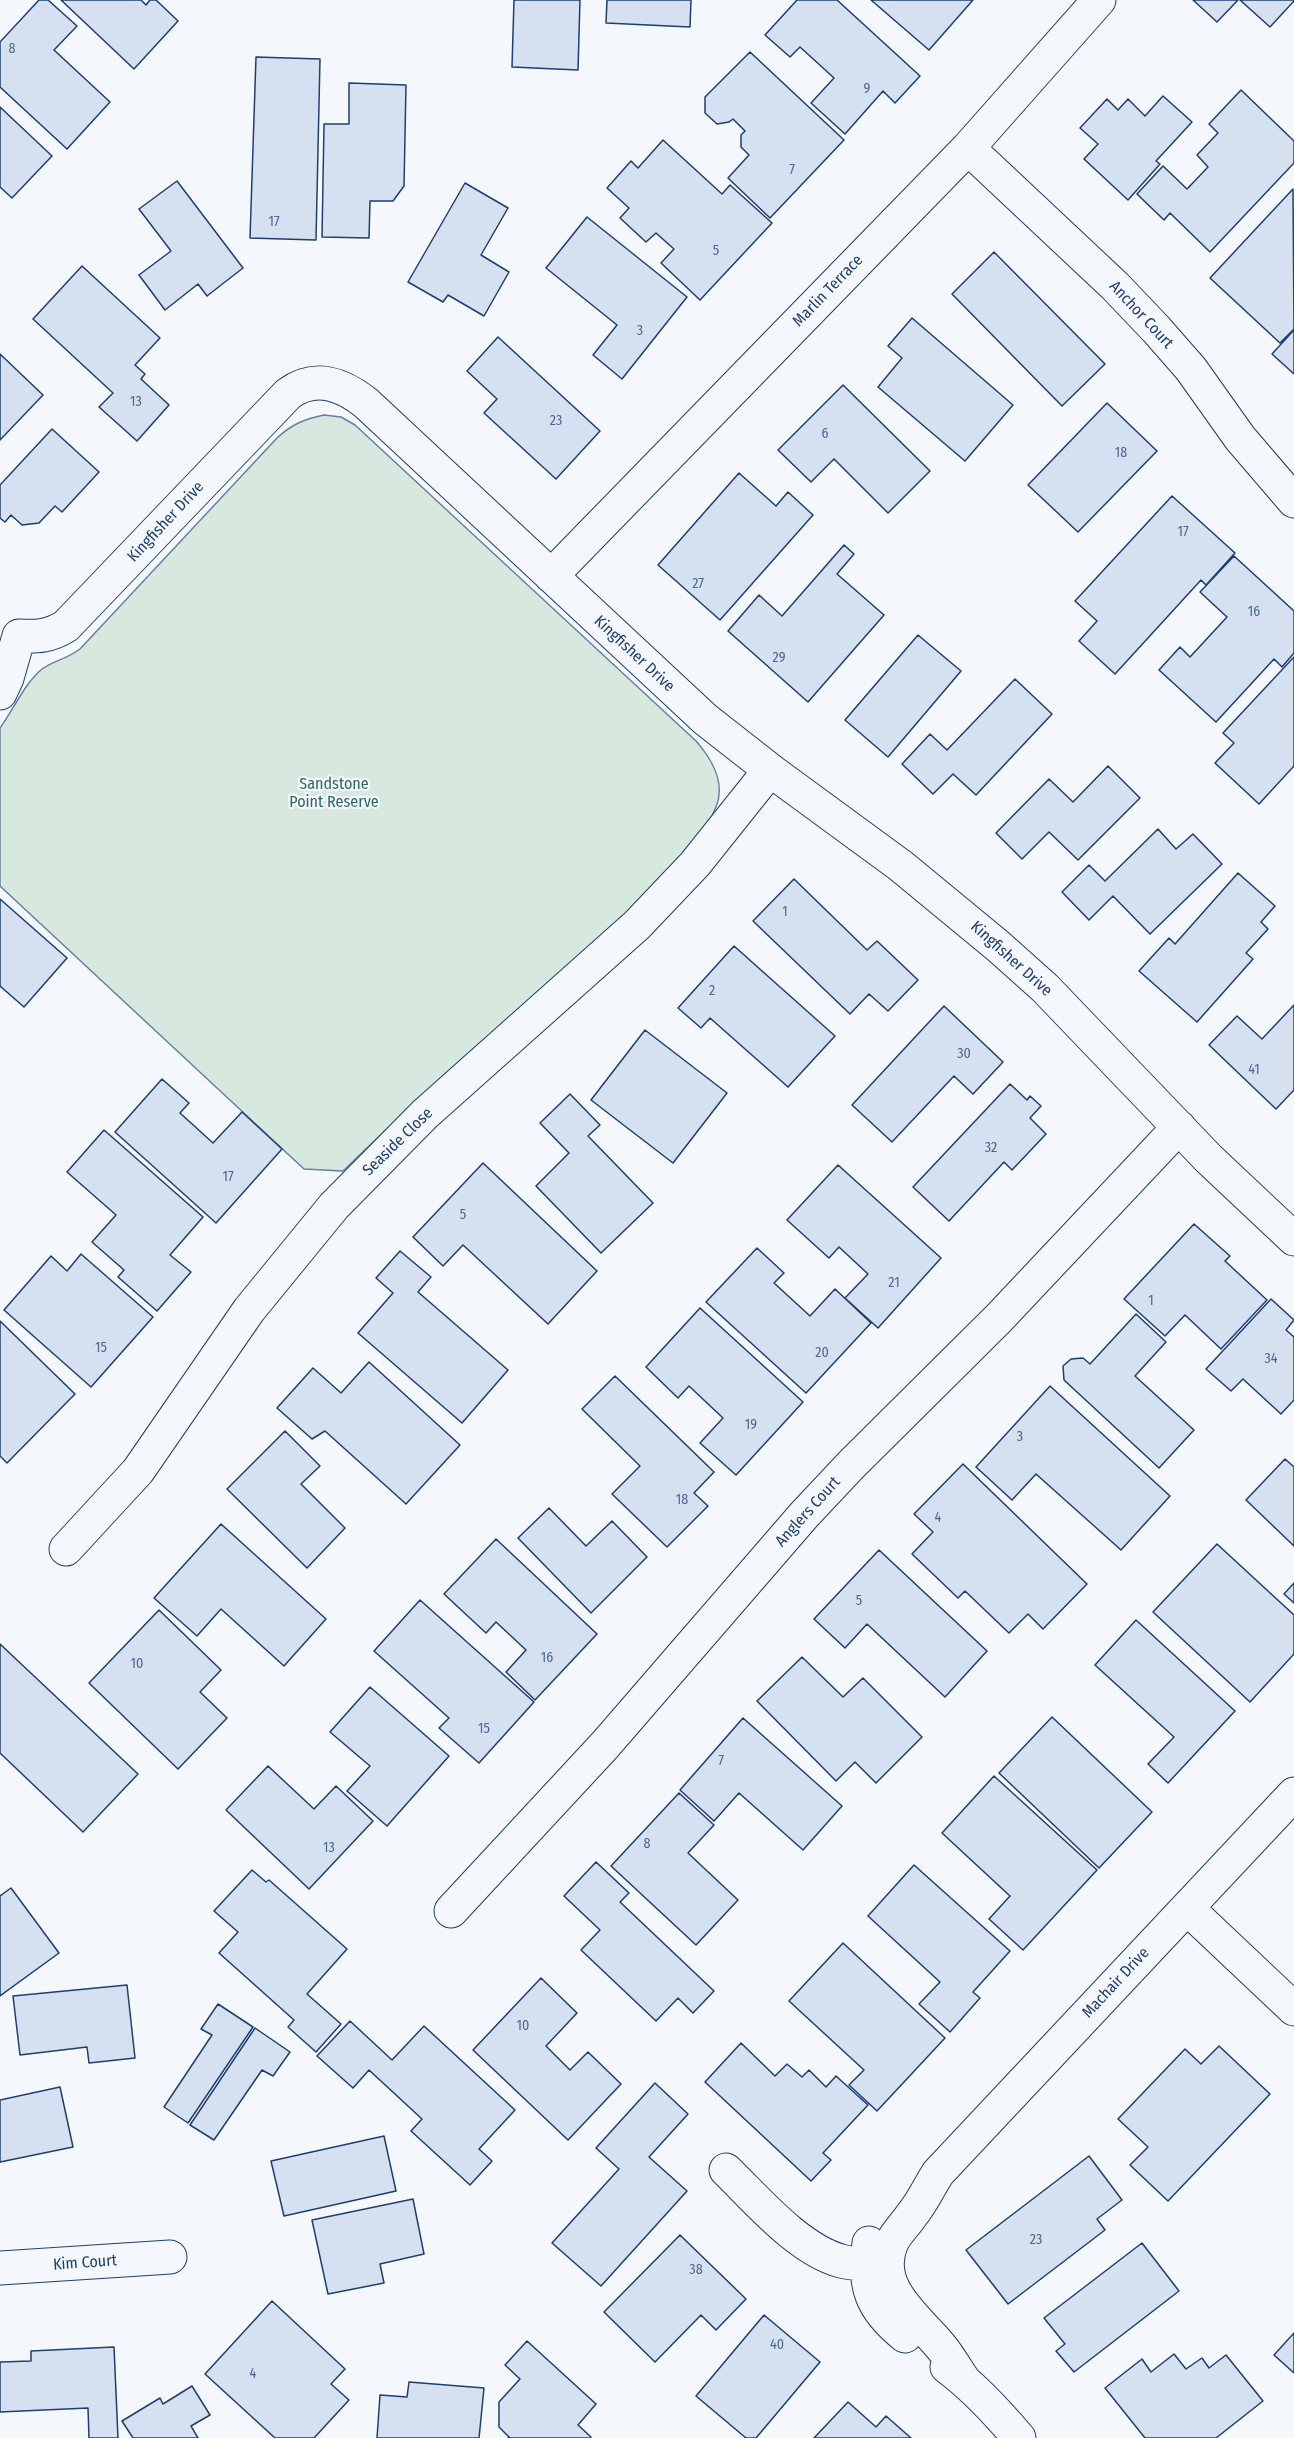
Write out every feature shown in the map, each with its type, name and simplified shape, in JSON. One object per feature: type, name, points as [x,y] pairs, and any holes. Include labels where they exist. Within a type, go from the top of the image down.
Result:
[{"type":"street","name":"Marlin Terrace","points":[[551,576],[968,148],[1099,0]]},
{"type":"street","name":"Anchor Court","points":[[968,148],[1114,286],[1156,329],[1191,369],[1240,438],[1294,501]]},
{"type":"street","name":"Kingfisher Drive","points":[[0,693],[7,678],[10,633],[40,637],[54,634],[66,626],[288,394],[298,387],[311,383],[339,386],[366,403],[675,693],[770,770],[902,866],[1045,988],[1179,1127],[1294,1239]]},
{"type":"street","name":"Seaside Close","points":[[66,1548],[138,1471],[249,1310],[334,1206],[425,1114],[637,925],[694,864],[770,770]]},
{"type":"street","name":"Anglers Court","points":[[451,1911],[605,1745],[804,1515],[999,1318],[1179,1127]]},
{"type":"street","name":"Machair Drive","points":[[1019,2438],[963,2379],[902,2333],[871,2298],[867,2282],[877,2262],[869,2241],[892,2207],[919,2183],[938,2173],[1294,1794]]},
{"type":"street","points":[[1187,1908],[1294,2009]]},
{"type":"street","points":[[726,2170],[789,2230],[809,2244],[834,2259],[877,2262]]},
{"type":"street","name":"Kim Court","points":[[0,2268],[170,2257]]},
{"type":"green space","name":"Sandstone Point Reserve","points":[[324,415],[341,417],[355,425],[696,741],[712,763],[719,789],[719,798],[710,820],[693,844],[672,867],[619,920],[455,1065],[343,1171],[304,1169],[0,886],[0,728],[24,689],[42,669],[80,649],[277,438],[299,423]]},
{"type":"building","points":[[39,0],[48,0],[77,26],[54,50],[110,102],[67,149],[0,87],[0,42]]},
{"type":"building","points":[[61,0],[141,0],[146,5],[150,0],[156,0],[178,21],[134,69]]},
{"type":"building","points":[[514,0],[580,0],[578,70],[512,67]]},
{"type":"building","points":[[607,0],[691,0],[690,27],[606,23]]},
{"type":"building","points":[[797,0],[837,0],[920,76],[895,103],[883,91],[845,134],[811,103],[834,78],[800,47],[790,57],[765,35]]},
{"type":"building","points":[[871,0],[973,0],[929,50]]},
{"type":"building","points":[[1193,0],[1238,0],[1217,22]]},
{"type":"building","points":[[1240,0],[1294,0],[1294,1],[1270,27]]},
{"type":"building","points":[[750,52],[844,140],[770,218],[728,178],[749,155],[741,147],[741,135],[745,131],[733,119],[717,124],[705,113],[705,97]]},
{"type":"building","points":[[256,57],[320,59],[316,240],[250,238]]},
{"type":"building","points":[[349,83],[406,85],[404,186],[393,201],[370,201],[369,238],[322,237],[324,124],[349,124]]},
{"type":"building","points":[[1241,90],[1294,141],[1294,163],[1210,252],[1170,213],[1164,220],[1137,194],[1163,166],[1187,189],[1208,167],[1197,155],[1218,133],[1209,124]]},
{"type":"building","points":[[1163,96],[1192,122],[1156,161],[1160,164],[1128,200],[1084,159],[1098,144],[1080,128],[1107,99],[1118,110],[1128,99],[1145,116]]},
{"type":"building","points":[[0,107],[52,156],[12,198],[0,187]]},
{"type":"building","points":[[663,140],[722,194],[730,185],[772,223],[700,300],[661,263],[674,249],[656,233],[646,242],[620,218],[629,208],[607,188],[631,161],[638,168]]},
{"type":"building","points":[[177,181],[243,268],[207,296],[198,284],[165,310],[139,275],[171,251],[139,209]]},
{"type":"building","points":[[465,183],[508,208],[481,255],[509,272],[484,316],[448,295],[443,302],[408,282]]},
{"type":"building","points":[[1293,189],[1294,329],[1280,343],[1210,278]]},
{"type":"building","points":[[587,217],[687,297],[622,379],[593,355],[617,325],[546,268]]},
{"type":"building","points":[[994,252],[1105,364],[1062,406],[952,294]]},
{"type":"building","points":[[82,266],[160,338],[135,365],[145,374],[141,379],[169,405],[137,441],[99,407],[113,393],[33,319]]},
{"type":"building","points":[[912,318],[1013,405],[965,461],[878,387],[902,358],[888,346]]},
{"type":"building","points":[[1294,330],[1294,374],[1272,354]]},
{"type":"building","points":[[498,337],[600,431],[556,479],[484,413],[497,399],[467,371]]},
{"type":"building","points":[[0,354],[43,395],[0,440]]},
{"type":"building","points":[[843,385],[930,471],[888,513],[834,459],[811,482],[778,450]]},
{"type":"building","points":[[1107,403],[1157,451],[1078,532],[1028,485]]},
{"type":"building","points":[[52,429],[99,472],[62,512],[55,506],[39,523],[22,525],[11,515],[5,522],[0,518],[0,485]]},
{"type":"building","points":[[739,473],[776,506],[788,492],[813,515],[720,620],[658,565]]},
{"type":"building","points":[[1172,496],[1235,553],[1206,585],[1201,580],[1115,674],[1079,641],[1097,621],[1075,601]]},
{"type":"building","points":[[844,545],[854,554],[837,574],[884,615],[808,702],[728,631],[759,595],[782,616]]},
{"type":"building","points":[[1234,556],[1294,611],[1294,653],[1282,667],[1274,659],[1216,722],[1159,670],[1180,647],[1190,657],[1227,617],[1200,592]]},
{"type":"building","points":[[918,635],[961,671],[888,757],[845,720]]},
{"type":"building","points":[[1294,657],[1294,766],[1259,804],[1215,763],[1234,743],[1223,733]]},
{"type":"building","points":[[1015,679],[1052,714],[976,795],[953,774],[933,794],[902,764],[930,734],[947,750]]},
{"type":"building","points":[[1108,766],[1140,798],[1078,860],[1049,832],[1022,859],[996,833],[1049,779],[1073,802]]},
{"type":"building","points":[[1158,829],[1176,849],[1193,834],[1222,864],[1150,934],[1113,896],[1089,920],[1062,892],[1089,865],[1105,881]]},
{"type":"building","points":[[1238,873],[1275,906],[1261,922],[1268,929],[1246,953],[1253,959],[1197,1022],[1139,971],[1169,938],[1175,944]]},
{"type":"building","points":[[794,879],[867,950],[877,941],[918,980],[888,1011],[869,994],[850,1014],[753,921]]},
{"type":"building","points":[[0,899],[67,958],[24,1007],[0,986]]},
{"type":"building","points":[[734,946],[835,1036],[788,1087],[710,1018],[701,1028],[678,1008]]},
{"type":"building","points":[[1294,1005],[1294,1090],[1276,1109],[1209,1045],[1237,1016],[1262,1039]]},
{"type":"building","points":[[944,1006],[1003,1062],[973,1094],[954,1076],[892,1142],[852,1105]]},
{"type":"building","points":[[645,1030],[727,1093],[673,1163],[591,1100]]},
{"type":"building","points":[[162,1079],[189,1103],[180,1113],[213,1143],[242,1112],[282,1149],[216,1223],[115,1132]]},
{"type":"building","points":[[1010,1084],[1027,1100],[1030,1096],[1041,1106],[1030,1118],[1046,1134],[1012,1170],[1004,1162],[949,1221],[913,1187]]},
{"type":"building","points":[[570,1094],[600,1125],[588,1136],[653,1203],[601,1253],[536,1186],[569,1153],[540,1123]]},
{"type":"building","points":[[104,1130],[203,1217],[170,1255],[191,1272],[157,1311],[118,1277],[124,1270],[92,1242],[116,1215],[67,1172]]},
{"type":"building","points":[[483,1163],[597,1271],[548,1324],[463,1245],[443,1266],[413,1237]]},
{"type":"building","points":[[838,1165],[941,1258],[878,1328],[845,1298],[868,1274],[839,1247],[829,1258],[787,1220]]},
{"type":"building","points":[[1194,1224],[1230,1256],[1225,1261],[1267,1300],[1221,1349],[1185,1315],[1165,1336],[1124,1299]]},
{"type":"building","points":[[757,1248],[784,1273],[774,1283],[810,1316],[835,1289],[871,1323],[806,1393],[706,1302]]},
{"type":"building","points":[[400,1251],[431,1277],[418,1292],[508,1370],[462,1423],[358,1333],[393,1293],[376,1278]]},
{"type":"building","points":[[81,1254],[153,1317],[91,1387],[4,1310],[51,1256],[67,1271]]},
{"type":"building","points":[[1271,1299],[1294,1320],[1286,1330],[1294,1337],[1294,1400],[1281,1414],[1243,1379],[1231,1391],[1206,1369]]},
{"type":"building","points":[[700,1308],[803,1402],[736,1475],[700,1443],[723,1418],[689,1386],[678,1398],[646,1367]]},
{"type":"building","points":[[1136,1314],[1166,1342],[1135,1376],[1194,1430],[1159,1468],[1064,1380],[1063,1366],[1071,1359],[1083,1358],[1090,1364]]},
{"type":"building","points":[[0,1321],[75,1394],[7,1463],[0,1456]]},
{"type":"building","points":[[369,1362],[460,1445],[406,1504],[325,1431],[312,1439],[277,1408],[313,1368],[341,1393]]},
{"type":"building","points":[[615,1376],[714,1472],[694,1493],[708,1506],[667,1547],[612,1494],[640,1466],[582,1409]]},
{"type":"building","points":[[1050,1386],[1170,1496],[1121,1550],[1036,1474],[1012,1500],[976,1467]]},
{"type":"building","points":[[285,1431],[320,1466],[301,1484],[345,1528],[307,1568],[227,1489]]},
{"type":"building","points":[[1285,1459],[1294,1467],[1294,1546],[1246,1500]]},
{"type":"building","points":[[963,1464],[1087,1584],[1043,1629],[1028,1614],[1009,1633],[965,1591],[958,1598],[912,1554],[933,1532],[914,1514]]},
{"type":"building","points":[[549,1508],[586,1546],[612,1521],[647,1557],[591,1613],[518,1538]]},
{"type":"building","points":[[221,1524],[326,1619],[284,1666],[221,1609],[197,1636],[154,1598]]},
{"type":"building","points":[[496,1539],[597,1634],[535,1700],[506,1672],[526,1650],[496,1622],[486,1633],[444,1594]]},
{"type":"building","points":[[1217,1544],[1294,1615],[1294,1654],[1250,1702],[1153,1612]]},
{"type":"building","points":[[879,1550],[987,1651],[945,1697],[867,1624],[845,1648],[814,1619]]},
{"type":"building","points":[[1294,1583],[1294,1603],[1284,1594]]},
{"type":"building","points":[[420,1600],[534,1702],[479,1763],[439,1728],[449,1718],[374,1651]]},
{"type":"building","points":[[159,1610],[221,1670],[200,1692],[227,1718],[178,1769],[89,1683]]},
{"type":"building","points":[[1136,1620],[1235,1711],[1168,1783],[1148,1764],[1174,1737],[1095,1665]]},
{"type":"building","points":[[0,1644],[138,1774],[83,1832],[0,1753]]},
{"type":"building","points":[[802,1657],[843,1697],[863,1678],[922,1737],[876,1783],[855,1762],[836,1781],[757,1701]]},
{"type":"building","points":[[370,1687],[449,1756],[387,1826],[347,1791],[370,1766],[330,1732]]},
{"type":"building","points":[[1052,1717],[1152,1812],[1099,1868],[999,1773]]},
{"type":"building","points":[[743,1718],[842,1806],[803,1850],[739,1793],[714,1821],[680,1790]]},
{"type":"building","points":[[268,1766],[314,1809],[336,1786],[373,1821],[309,1889],[226,1810]]},
{"type":"building","points":[[994,1776],[1097,1870],[1023,1950],[989,1919],[1010,1896],[942,1833]]},
{"type":"building","points":[[679,1793],[714,1825],[688,1853],[738,1900],[696,1945],[611,1866]]},
{"type":"building","points":[[596,1862],[629,1893],[620,1902],[714,1991],[693,2013],[678,1998],[656,2021],[581,1950],[600,1930],[564,1896]]},
{"type":"building","points":[[914,1865],[1010,1951],[973,1992],[980,1998],[950,2032],[919,2004],[940,1982],[868,1916]]},
{"type":"building","points":[[252,1870],[266,1882],[269,1880],[347,1949],[307,1994],[341,2024],[316,2052],[288,2027],[294,2020],[219,1953],[238,1932],[214,1911]]},
{"type":"building","points":[[11,1888],[59,1953],[0,1996],[0,1896]]},
{"type":"building","points":[[843,1943],[945,2038],[877,2111],[849,2085],[864,2070],[789,2001]]},
{"type":"building","points":[[541,1978],[577,2013],[546,2046],[570,2070],[588,2052],[621,2084],[568,2140],[473,2050]]},
{"type":"building","points":[[127,1985],[135,2058],[89,2063],[87,2047],[20,2055],[13,1996]]},
{"type":"building","points":[[218,2004],[253,2027],[188,2123],[164,2107],[212,2035],[201,2029]]},
{"type":"building","points":[[350,2021],[392,2060],[424,2026],[515,2110],[479,2149],[492,2161],[470,2185],[411,2131],[422,2119],[369,2070],[353,2088],[317,2056]]},
{"type":"building","points":[[255,2028],[290,2052],[273,2076],[262,2070],[214,2140],[190,2125]]},
{"type":"building","points":[[741,2043],[775,2076],[787,2064],[802,2077],[809,2070],[826,2087],[836,2076],[868,2105],[823,2153],[831,2160],[811,2181],[705,2082]]},
{"type":"building","points":[[1219,2046],[1270,2094],[1168,2201],[1130,2165],[1148,2147],[1118,2119],[1185,2049],[1201,2064]]},
{"type":"building","points":[[655,2083],[688,2114],[649,2157],[687,2191],[601,2286],[552,2243],[619,2169],[596,2148]]},
{"type":"building","points":[[60,2087],[73,2147],[0,2162],[0,2100]]},
{"type":"building","points":[[384,2136],[396,2191],[284,2216],[271,2161]]},
{"type":"building","points":[[1089,2156],[1122,2200],[1097,2219],[1105,2230],[1008,2304],[966,2250]]},
{"type":"building","points":[[413,2199],[424,2254],[380,2264],[384,2283],[328,2294],[312,2220]]},
{"type":"building","points":[[680,2235],[746,2299],[716,2330],[701,2315],[655,2362],[604,2312]]},
{"type":"building","points":[[1142,2243],[1179,2291],[1074,2372],[1056,2351],[1065,2344],[1044,2318]]},
{"type":"building","points":[[272,2301],[345,2369],[331,2384],[349,2400],[314,2438],[275,2438],[205,2374]]},
{"type":"building","points":[[764,2315],[820,2362],[756,2438],[746,2438],[696,2396]]},
{"type":"building","points":[[1294,2333],[1294,2373],[1274,2355]]},
{"type":"building","points":[[527,2341],[596,2404],[578,2425],[590,2438],[508,2438],[499,2427],[499,2402],[520,2379],[505,2365]]},
{"type":"building","points":[[114,2347],[118,2438],[89,2438],[88,2408],[0,2412],[0,2362],[31,2361],[31,2351]]},
{"type":"building","points":[[1174,2354],[1186,2369],[1202,2358],[1209,2368],[1226,2355],[1263,2401],[1216,2438],[1145,2438],[1105,2388],[1142,2359],[1151,2372]]},
{"type":"building","points":[[409,2382],[484,2388],[479,2438],[377,2438],[380,2395],[407,2397]]},
{"type":"building","points":[[192,2386],[210,2415],[191,2426],[198,2438],[133,2438],[122,2421],[160,2398],[163,2404]]},
{"type":"building","points":[[848,2402],[876,2427],[886,2416],[911,2438],[814,2438]]}]
